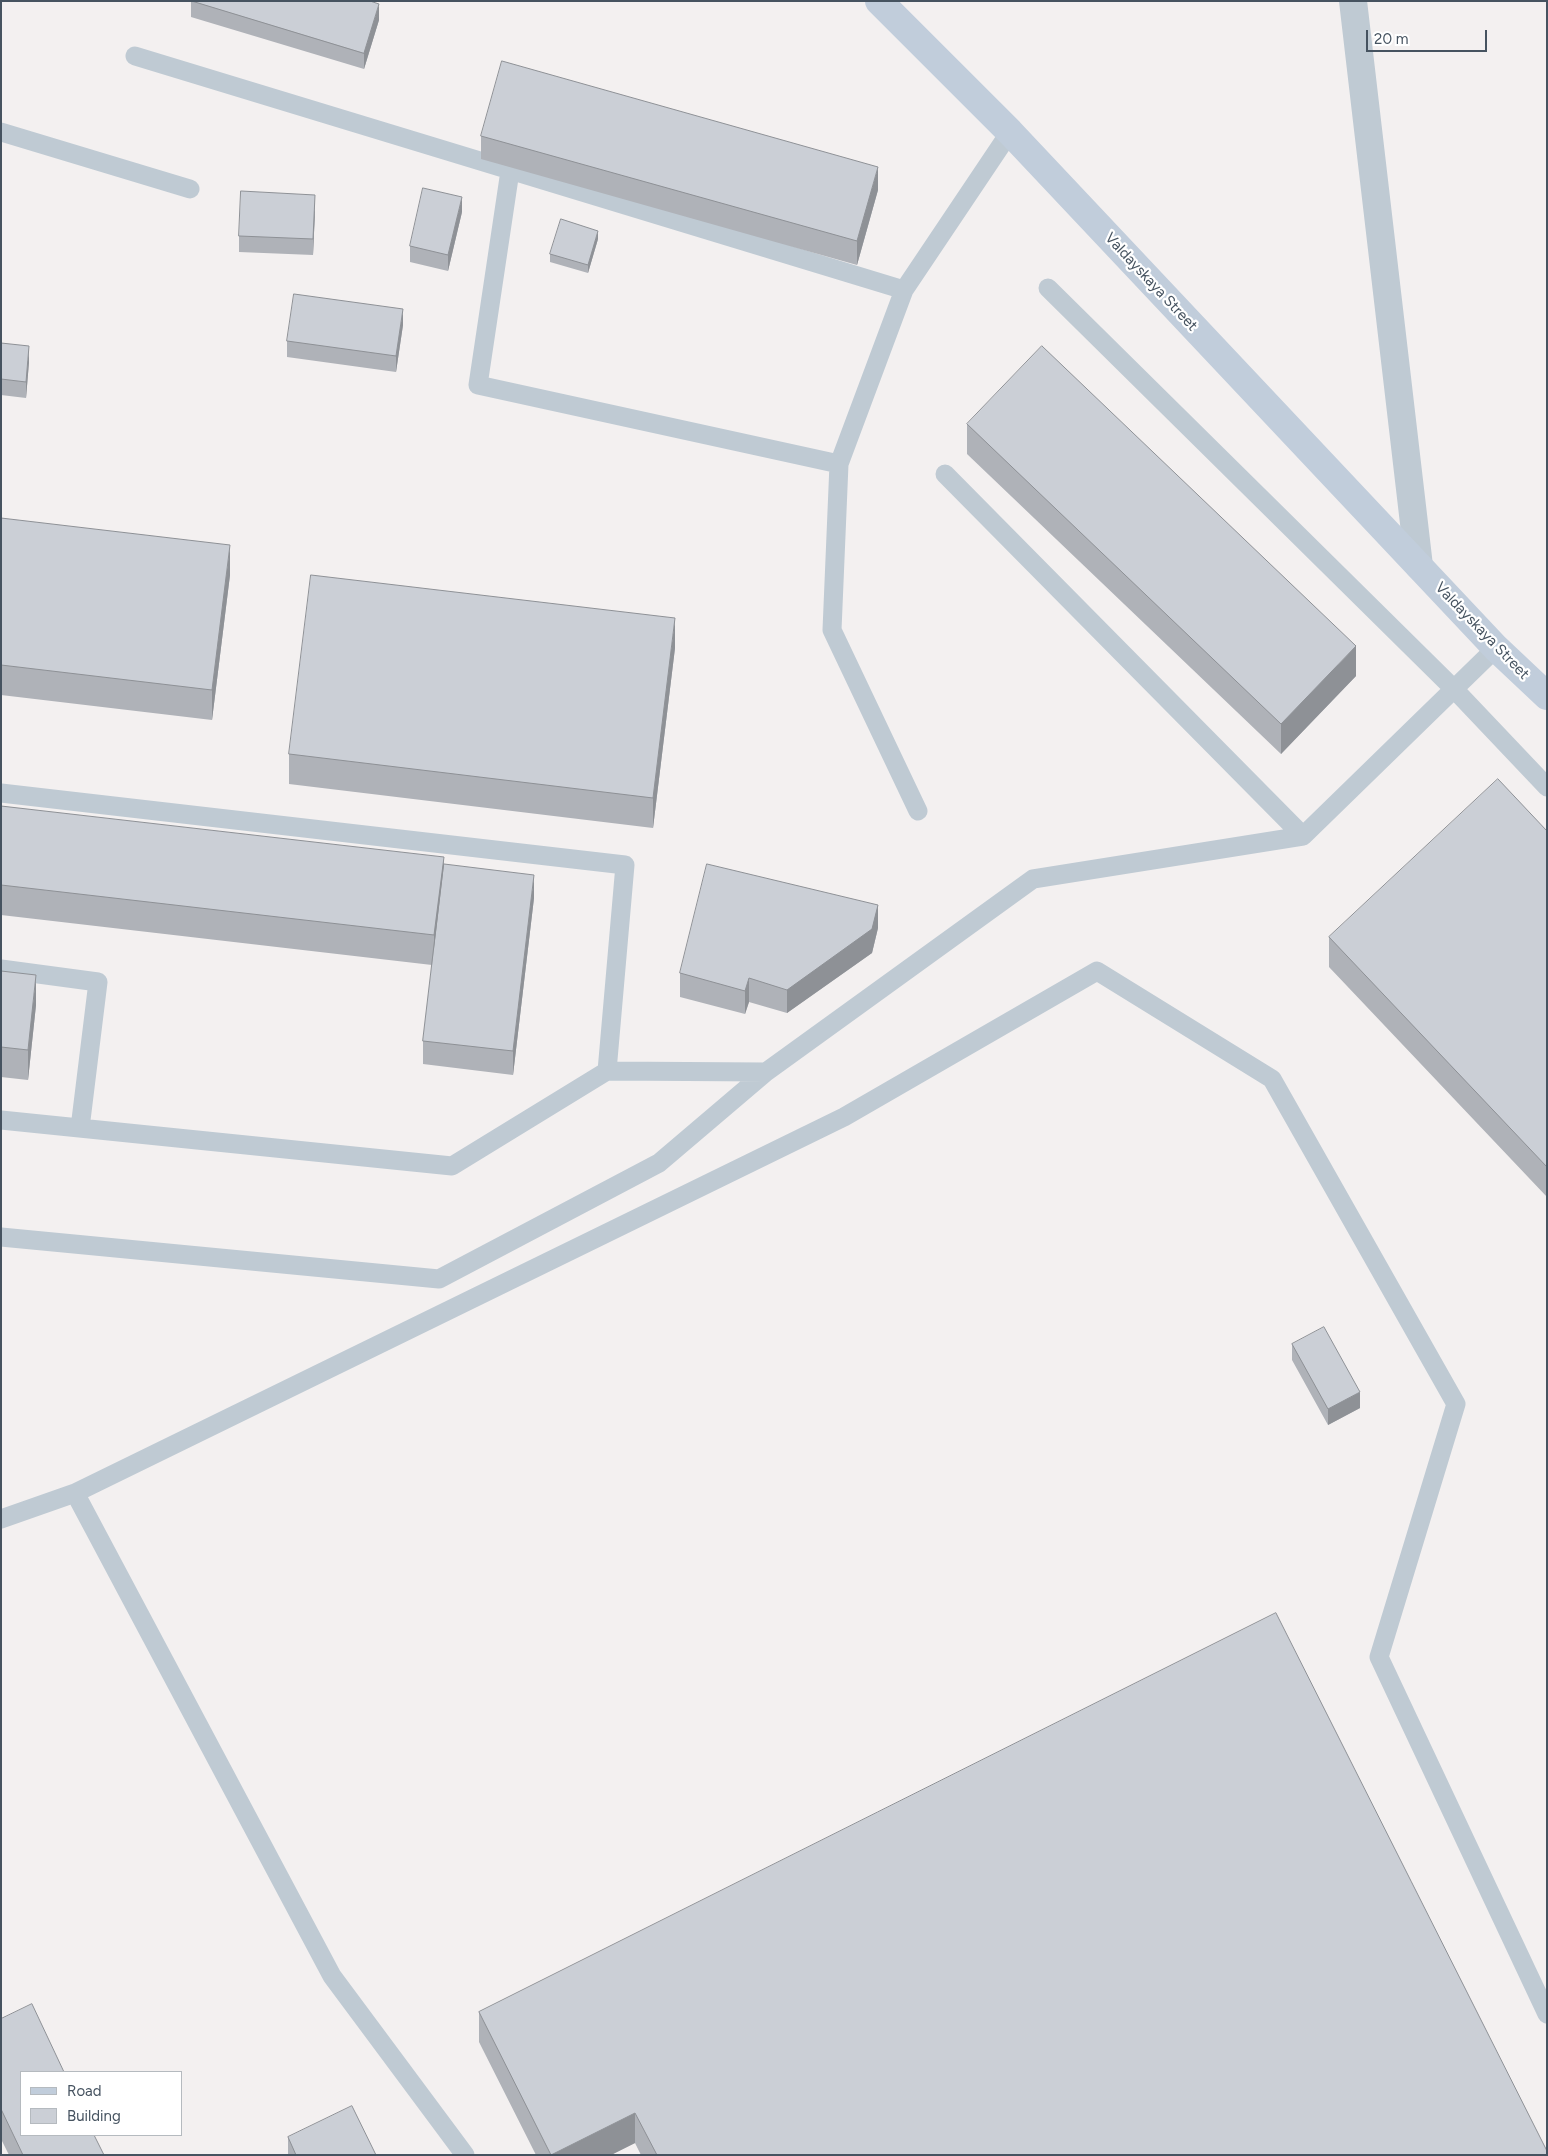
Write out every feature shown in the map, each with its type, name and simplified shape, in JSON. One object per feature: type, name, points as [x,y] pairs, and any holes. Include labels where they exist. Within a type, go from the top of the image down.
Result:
[{"type":"street","name":"Valdayskaya Street","points":[[879,1],[1010,132],[1496,648],[1547,696]]},
{"type":"street","points":[[1353,1],[1419,566]]},
{"type":"lane","points":[[135,56],[904,290]]},
{"type":"lane","points":[[1,132],[190,189]]},
{"type":"lane","points":[[918,811],[832,630],[839,464],[904,290],[1010,132]]},
{"type":"lane","points":[[510,171],[478,385],[839,464]]},
{"type":"lane","points":[[1048,288],[1454,690],[1547,787]]},
{"type":"lane","points":[[945,474],[1303,836]]},
{"type":"lane","points":[[1,1237],[439,1279],[659,1163],[766,1072],[1033,880],[1303,836],[1496,648]]},
{"type":"lane","points":[[1,793],[625,865],[607,1071]]},
{"type":"lane","points":[[1,969],[98,982],[80,1128]]},
{"type":"lane","points":[[1,1519],[75,1493],[844,1117],[1098,971],[1272,1079],[1456,1404],[1379,1657],[1547,2014]]},
{"type":"lane","points":[[1,1120],[452,1166],[607,1071],[766,1072]]},
{"type":"lane","points":[[75,1493],[332,1976],[464,2155]]},
{"type":"building","points":[[192,1],[370,1],[379,4],[364,53]]},
{"type":"building","points":[[502,61],[878,167],[857,241],[481,136]]},
{"type":"building","points":[[423,188],[462,197],[448,255],[410,246]]},
{"type":"building","points":[[241,191],[315,195],[313,239],[239,236]]},
{"type":"building","points":[[561,219],[598,231],[588,265],[550,254]]},
{"type":"building","points":[[294,294],[403,309],[396,356],[287,341]]},
{"type":"building","points":[[1,343],[29,346],[26,382],[1,379]]},
{"type":"building","points":[[1042,346],[1356,646],[1281,724],[967,424]]},
{"type":"building","points":[[1,518],[230,545],[212,690],[1,665]]},
{"type":"building","points":[[311,575],[675,618],[653,798],[289,754]]},
{"type":"building","points":[[1498,779],[1547,831],[1547,1167],[1329,937]]},
{"type":"building","points":[[1,806],[444,857],[434,935],[1,885]]},
{"type":"building","points":[[444,864],[534,875],[513,1051],[423,1041]]},
{"type":"building","points":[[707,864],[878,905],[872,929],[787,990],[749,978],[745,991],[680,973]]},
{"type":"building","points":[[1,971],[36,975],[28,1050],[1,1047]]},
{"type":"building","points":[[1324,1327],[1360,1392],[1328,1409],[1292,1344]]},
{"type":"building","points":[[1276,1613],[1547,2151],[1547,2155],[657,2155],[635,2113],[551,2155],[479,2012]]},
{"type":"building","points":[[32,2004],[64,2071],[20,2071],[20,2136],[94,2136],[104,2155],[23,2155],[1,2109],[1,2019]]},
{"type":"building","points":[[352,2106],[376,2155],[296,2155],[288,2137]]}]
